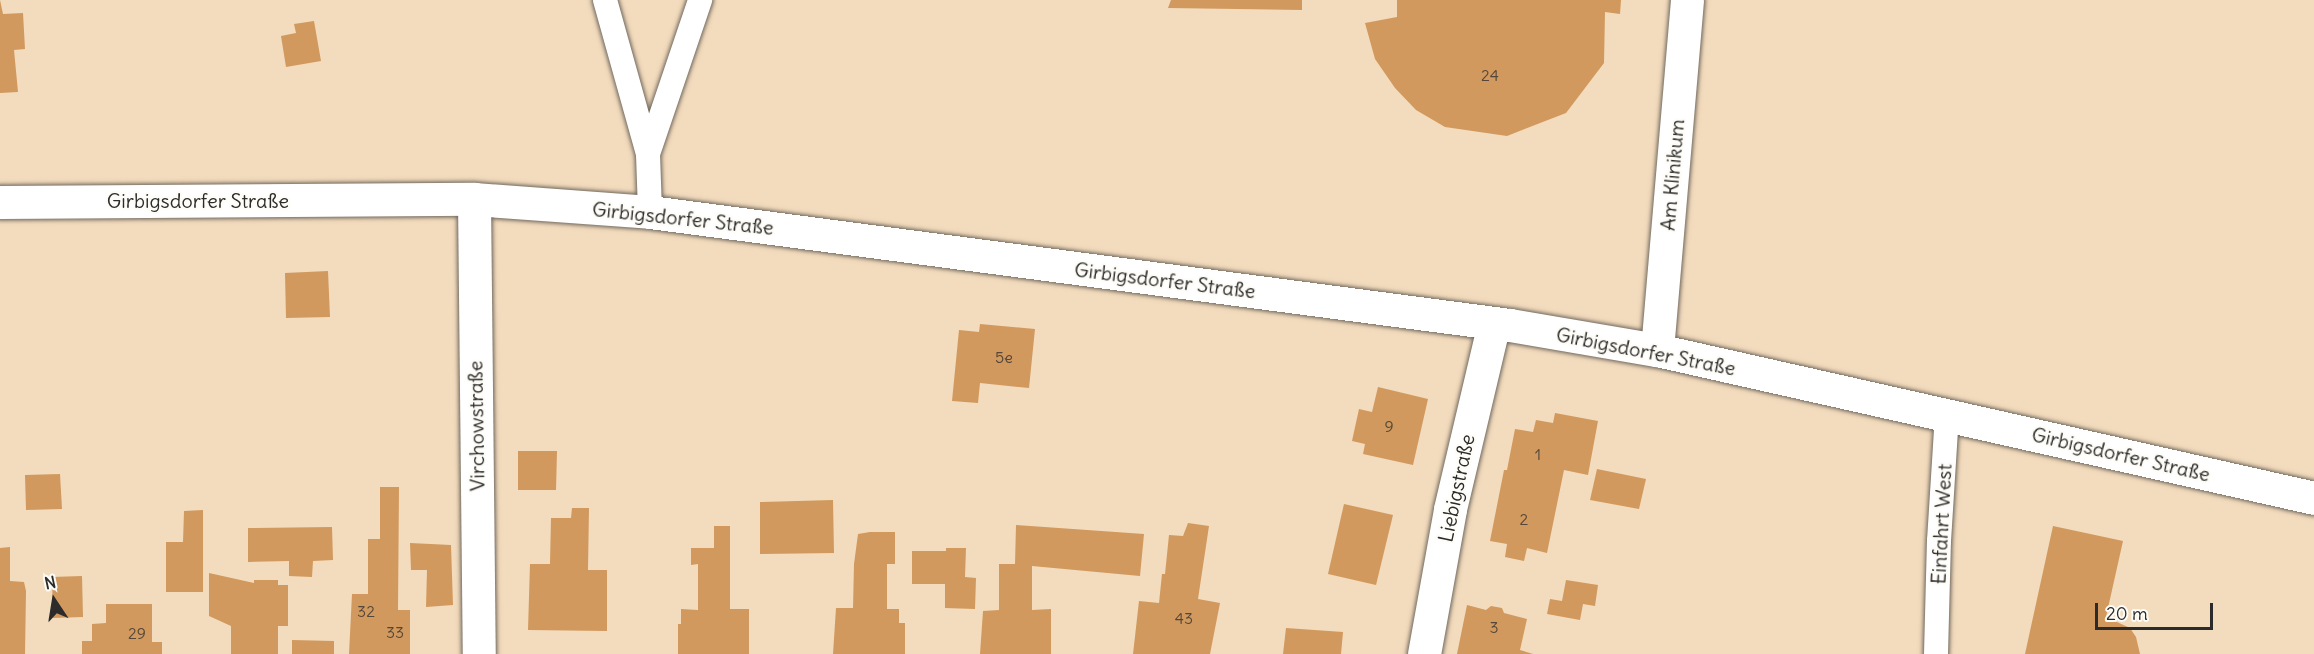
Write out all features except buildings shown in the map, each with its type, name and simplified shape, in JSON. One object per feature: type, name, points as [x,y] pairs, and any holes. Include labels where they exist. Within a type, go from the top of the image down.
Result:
[{"type":"street","name":"Am Klinikum","points":[[1657,350],[1687,0]]},
{"type":"street","name":"Girbigsdorfer Straße","points":[[0,202],[474,199],[650,212],[1494,323],[1657,350],[2314,498]]},
{"type":"street","name":"Virchowstraße","points":[[474,199],[479,654]]},
{"type":"street","name":"Liebigstraße","points":[[1424,654],[1450,508],[1494,323]]},
{"type":"lane","points":[[605,0],[648,154],[650,212]]},
{"type":"lane","points":[[648,154],[700,0]]},
{"type":"lane","name":"Einfahrt West","points":[[1936,644],[1947,414]]}]
